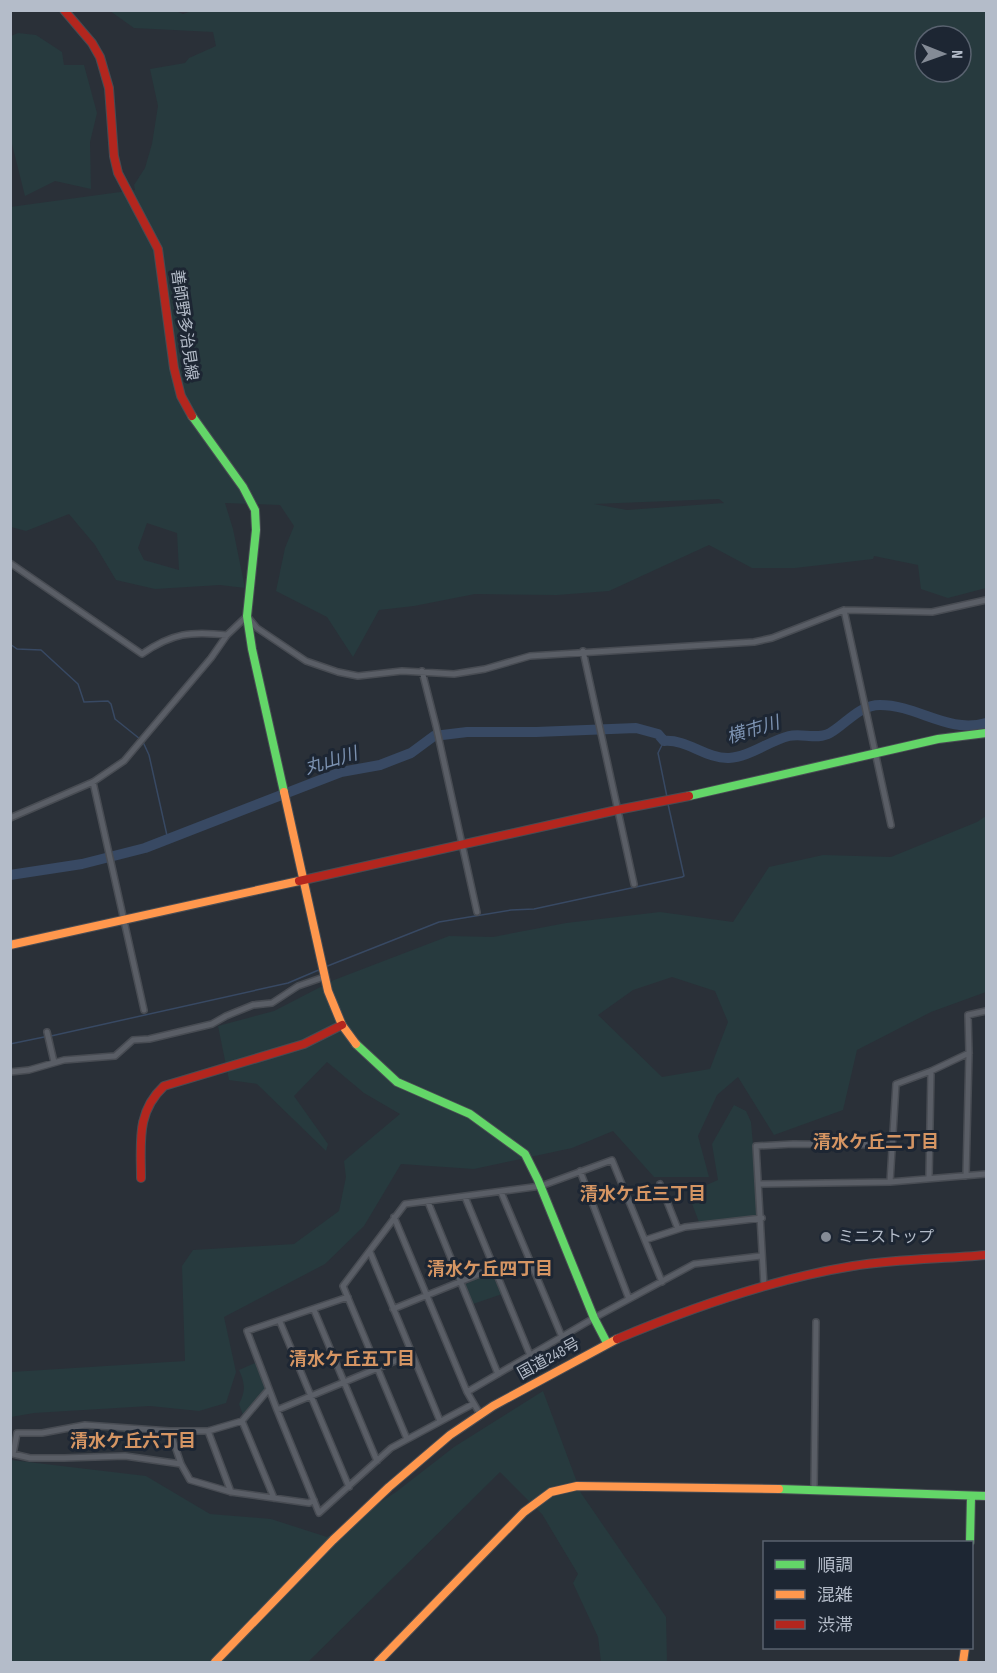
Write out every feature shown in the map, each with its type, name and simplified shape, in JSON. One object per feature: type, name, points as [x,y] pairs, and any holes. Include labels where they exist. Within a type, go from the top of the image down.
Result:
[{"type":"main road","name":"善師野多治見線","points":[[64,10],[92,43],[107,75],[114,156],[118,173],[158,249],[174,368],[181,396],[189,412],[243,488],[255,510],[256,530],[247,616],[252,649],[324,977],[342,1024],[368,1057],[396,1082],[470,1114],[525,1154],[541,1186],[594,1318],[607,1343]]},
{"type":"main road","points":[[10,945],[938,739],[987,732]]},
{"type":"main road","points":[[141,1178],[142,1117],[153,1095],[164,1086],[304,1044],[342,1024]]},
{"type":"main road","name":"国道248号","points":[[215,1662],[333,1540],[389,1487],[480,1414],[607,1343],[677,1314],[764,1286],[854,1266],[987,1255]]},
{"type":"main road","points":[[385,1660],[524,1512],[551,1492],[577,1486],[987,1496]]},
{"type":"main road","points":[[970,1541],[971,1496]]},
{"type":"street","points":[[10,563],[142,654],[164,641],[185,633],[227,635]]},
{"type":"street","points":[[10,818],[93,782],[124,761],[211,658],[227,635],[247,616],[257,628],[306,661],[338,672],[358,676],[402,670],[454,674],[530,656],[754,642],[772,638],[844,610],[925,613],[987,600]]},
{"type":"street","points":[[844,610],[891,825]]},
{"type":"street","points":[[583,651],[634,884]]},
{"type":"street","points":[[422,671],[477,912]]},
{"type":"street","points":[[93,782],[144,1010]]},
{"type":"street","points":[[10,1071],[29,1070],[54,1062],[115,1056],[133,1040],[149,1039],[212,1024],[253,1005],[272,1003],[298,986],[324,977]]},
{"type":"street","points":[[966,1176],[968,1015],[987,1011]]},
{"type":"street","points":[[47,1032],[54,1062]]},
{"type":"street","points":[[890,1182],[896,1084],[969,1053]]},
{"type":"street","points":[[928,1178],[931,1071]]},
{"type":"street","points":[[764,1286],[761,1256],[762,1218],[756,1146],[892,1145]]},
{"type":"street","points":[[407,1439],[343,1286],[405,1204],[541,1186],[612,1160],[662,1282]]},
{"type":"street","points":[[580,1171],[629,1299]]},
{"type":"street","points":[[759,1184],[890,1182],[987,1173]]},
{"type":"street","points":[[660,1184],[678,1229]]},
{"type":"street","points":[[501,1192],[562,1337]]},
{"type":"street","points":[[465,1197],[530,1355]]},
{"type":"street","points":[[428,1202],[498,1374]]},
{"type":"street","points":[[394,1217],[467,1392],[480,1414]]},
{"type":"street","points":[[645,1240],[678,1229],[762,1218]]},
{"type":"street","points":[[370,1252],[440,1421]]},
{"type":"street","points":[[467,1392],[594,1318],[694,1264],[761,1256]]},
{"type":"street","points":[[393,1309],[494,1268]]},
{"type":"street","points":[[348,1297],[280,1322],[247,1331],[319,1513],[391,1448],[473,1404]]},
{"type":"street","points":[[314,1310],[377,1461]]},
{"type":"street","points":[[280,1322],[349,1487]]},
{"type":"street","points":[[814,1490],[816,1322]]},
{"type":"street","points":[[277,1410],[412,1354]]},
{"type":"street","points":[[182,1464],[125,1456],[30,1458],[13,1454],[17,1433],[42,1433],[84,1425],[170,1431],[208,1431],[242,1421],[269,1389]]},
{"type":"street","points":[[242,1421],[274,1498]]},
{"type":"street","points":[[170,1431],[190,1480],[231,1492],[309,1503],[314,1500]]},
{"type":"street","points":[[208,1431],[231,1492]]},
{"type":"green space","points":[[195,10],[986,11],[986,588],[948,598],[921,589],[918,565],[874,556],[873,559],[795,568],[752,568],[709,545],[609,591],[557,595],[475,594],[414,606],[379,610],[353,657],[327,617],[276,591],[285,548],[294,526],[280,505],[225,503],[233,529],[245,588],[220,585],[155,589],[116,580],[95,545],[69,514],[26,531],[11,527],[10,207],[135,190],[134,185],[145,168],[152,144],[158,106],[150,69],[185,63],[189,58],[216,46],[213,32],[134,28],[110,11],[176,11],[183,14]],"holes":[[[719,499],[724,503],[627,510],[594,504]],[[147,523],[177,533],[179,570],[144,560],[138,548]]]},
{"type":"green space","points":[[18,33],[36,35],[62,52],[64,65],[84,65],[97,113],[90,142],[91,189],[55,181],[25,196],[11,140],[11,36]]},
{"type":"green space","points":[[986,816],[986,992],[931,1012],[857,1050],[843,1110],[774,1135],[738,1077],[717,1095],[698,1136],[709,1177],[654,1177],[613,1131],[572,1148],[474,1169],[401,1164],[364,1226],[325,1264],[224,1317],[236,1372],[226,1403],[199,1411],[150,1406],[34,1413],[11,1417],[11,1372],[185,1361],[182,1266],[193,1250],[294,1244],[339,1211],[346,1177],[344,1161],[400,1114],[364,1093],[327,1062],[294,1096],[328,1144],[326,1151],[257,1084],[229,1080],[218,1026],[274,1011],[334,980],[449,936],[493,937],[566,923],[660,912],[733,922],[769,867],[823,855],[891,857],[977,822]],"holes":[[[672,977],[715,991],[728,1022],[710,1069],[662,1077],[598,1015],[633,990]]]},
{"type":"green space","points":[[734,1105],[746,1111],[751,1122],[759,1213],[756,1217],[699,1222],[688,1193],[718,1180],[712,1144]]},
{"type":"green space","points":[[487,1273],[494,1274],[502,1294],[473,1304],[464,1285]]},
{"type":"green space","points":[[257,1362],[267,1389],[243,1415],[239,1404],[244,1387],[239,1370]]},
{"type":"green space","points":[[543,1391],[581,1493],[666,1617],[667,1662],[601,1662],[598,1637],[573,1583],[578,1574],[542,1514],[500,1472],[308,1662],[11,1662],[11,1460],[146,1476],[210,1514],[271,1519],[327,1537],[396,1492],[454,1447]]},
{"type":"waterway","points":[[10,644],[17,649],[41,650],[78,684],[84,702],[108,701],[115,719],[140,739]]},
{"type":"waterway","name":"丸山川","points":[[10,875],[82,864],[145,848],[341,772],[380,765],[411,753],[434,736],[467,732],[636,728],[658,734],[664,741],[681,743],[712,755],[729,758],[744,755],[789,736],[825,735],[859,711],[872,706],[894,706],[959,725],[986,723]]},
{"type":"waterway","points":[[664,741],[658,753],[667,797]]},
{"type":"waterway","points":[[143,742],[149,755],[168,840]]},
{"type":"waterway","points":[[325,967],[439,922],[511,910],[534,909],[682,877],[684,876],[668,804]]},
{"type":"waterway","points":[[51,1036],[288,983],[321,969]]},
{"type":"waterway","points":[[10,1044],[44,1037]]},
{"type":"traffic: fast","points":[[192,416],[243,487],[255,510],[256,530],[247,616],[252,649],[284,792]]},
{"type":"traffic: fast","points":[[689,796],[938,739],[986,733]]},
{"type":"traffic: fast","points":[[356,1044],[397,1082],[470,1114],[525,1154],[538,1180],[594,1318],[607,1343]]},
{"type":"traffic: fast","points":[[779,1489],[986,1496]]},
{"type":"traffic: fast","points":[[970,1541],[971,1496]]},
{"type":"traffic: slow","points":[[284,792],[328,991],[342,1025],[356,1044]]},
{"type":"traffic: slow","points":[[10,945],[299,881]]},
{"type":"traffic: slow","points":[[215,1662],[333,1540],[389,1487],[450,1435],[493,1406],[617,1339]]},
{"type":"traffic: slow","points":[[378,1662],[524,1512],[551,1492],[577,1486],[779,1489]]},
{"type":"traffic: slow","points":[[963,1662],[965,1649]]},
{"type":"traffic: jam","points":[[64,10],[92,43],[100,57],[109,88],[114,156],[118,173],[158,249],[174,368],[181,396],[192,416]]},
{"type":"traffic: jam","points":[[299,881],[689,796]]},
{"type":"traffic: jam","points":[[141,1178],[141,1140],[144,1117],[155,1096],[164,1086],[304,1044],[342,1025]]},
{"type":"traffic: jam","points":[[617,1339],[704,1305],[793,1278],[853,1266],[903,1260],[986,1255]]},
{"type":"place","name":"ミニストップ","points":[[826,1237]]},
{"type":"district","name":"清水ケ丘二丁目","points":[[876,1142]]},
{"type":"district","name":"清水ケ丘三丁目","points":[[643,1194]]},
{"type":"district","name":"清水ケ丘四丁目","points":[[490,1269]]},
{"type":"district","name":"清水ケ丘五丁目","points":[[352,1359]]},
{"type":"district","name":"清水ケ丘六丁目","points":[[133,1441]]},
{"type":"water label","name":"横市川","points":[[753,730]]}]
